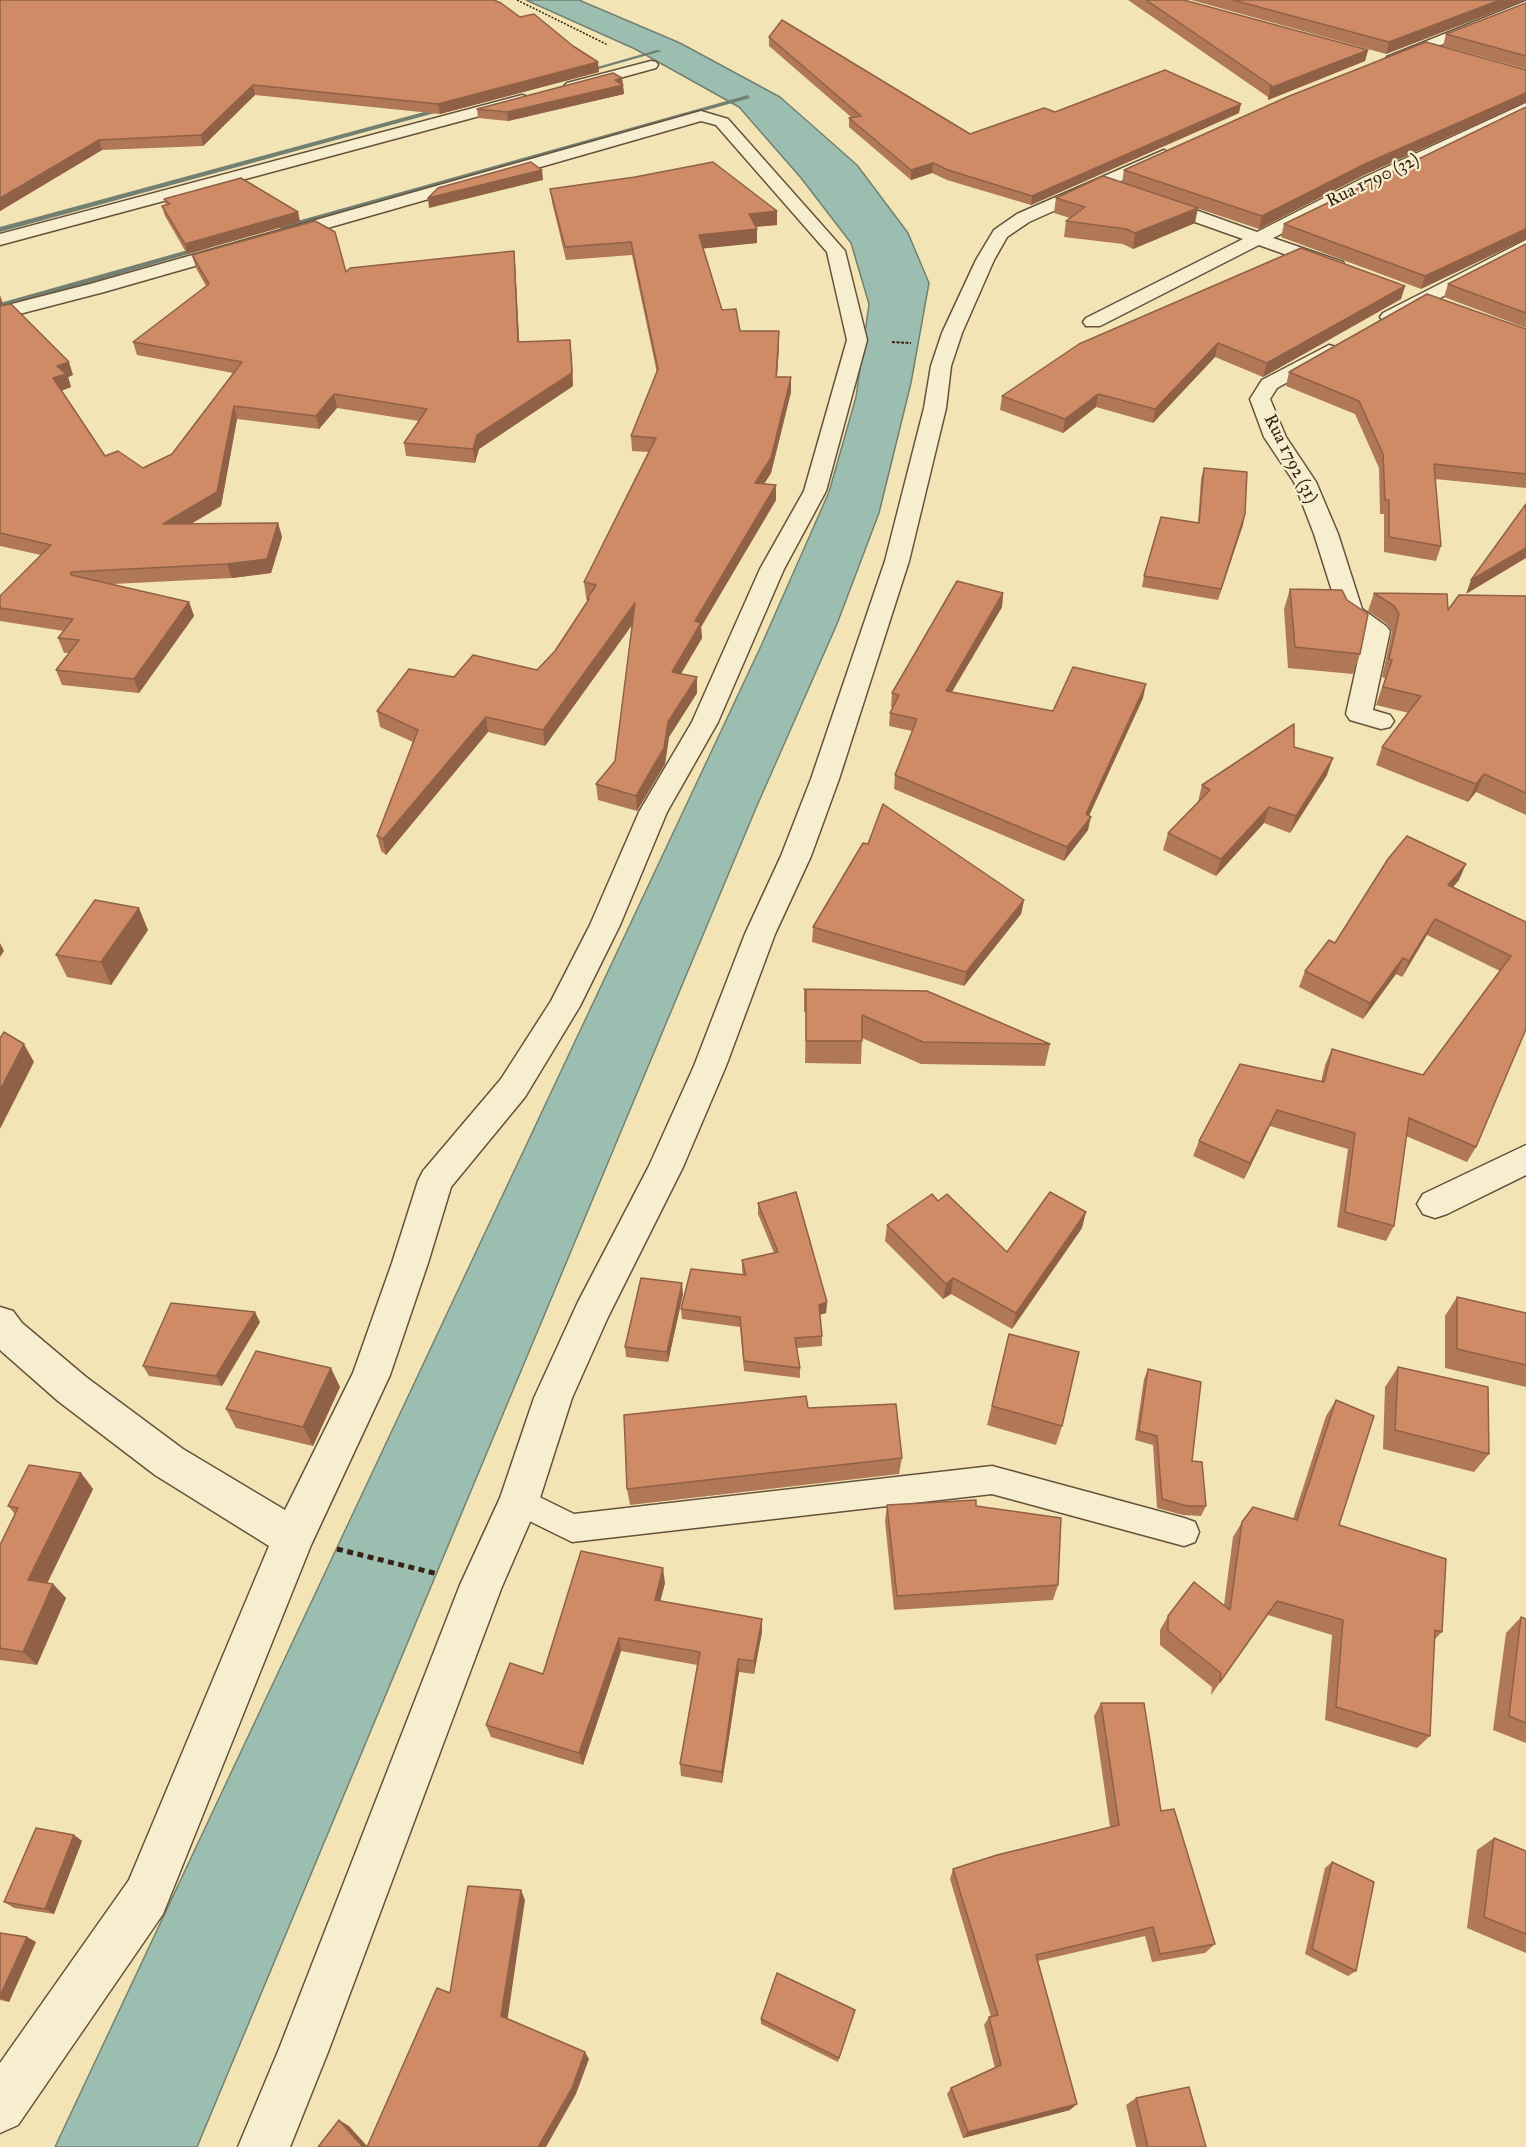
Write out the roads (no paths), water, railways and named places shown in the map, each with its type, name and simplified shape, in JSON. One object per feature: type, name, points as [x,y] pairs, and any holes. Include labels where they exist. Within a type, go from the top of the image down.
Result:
[{"type":"street","points":[[1382,61],[1424,47],[1526,5]]},
{"type":"street","points":[[1424,47],[1447,53]]},
{"type":"street","points":[[559,90],[651,65]]},
{"type":"street","points":[[0,240],[536,96]]},
{"type":"street","name":"Rua 1790 (32)","points":[[1093,322],[1259,237],[1526,108]]},
{"type":"street","points":[[0,313],[97,288],[701,116],[722,122],[837,251],[857,340],[815,491],[772,569],[705,722],[653,812],[605,925],[564,1006],[513,1088],[435,1181],[410,1263],[371,1375],[293,1538],[146,1897],[0,2107]]},
{"type":"street","points":[[264,2147],[303,2052],[481,1585],[519,1501],[553,1398],[591,1313],[666,1167],[710,1066],[760,934],[796,856],[825,779],[897,561],[935,408],[941,366],[985,260],[1000,234],[1023,218],[1119,190],[1184,146]]},
{"type":"street","points":[[1119,190],[1259,237],[1357,274]]},
{"type":"street","points":[[1371,327],[1433,302],[1526,245]]},
{"type":"street","points":[[1401,290],[1433,302]]},
{"type":"street","name":"Rua 1792 (31)","points":[[1351,338],[1269,384],[1260,399],[1275,437],[1305,482],[1326,534],[1351,614],[1377,631],[1359,714],[1381,720]]},
{"type":"street","points":[[1435,1204],[1526,1159]]},
{"type":"street","points":[[0,1323],[9,1335],[72,1389],[169,1462],[293,1538]]},
{"type":"lane","points":[[519,1501],[572,1528],[992,1480],[1184,1532]]},
{"type":"waterway","points":[[579,73],[659,51]]},
{"type":"waterway","points":[[280,227],[748,97]]},
{"type":"waterway","points":[[0,230],[449,108]]},
{"type":"waterway","points":[[0,306],[205,248]]}]
